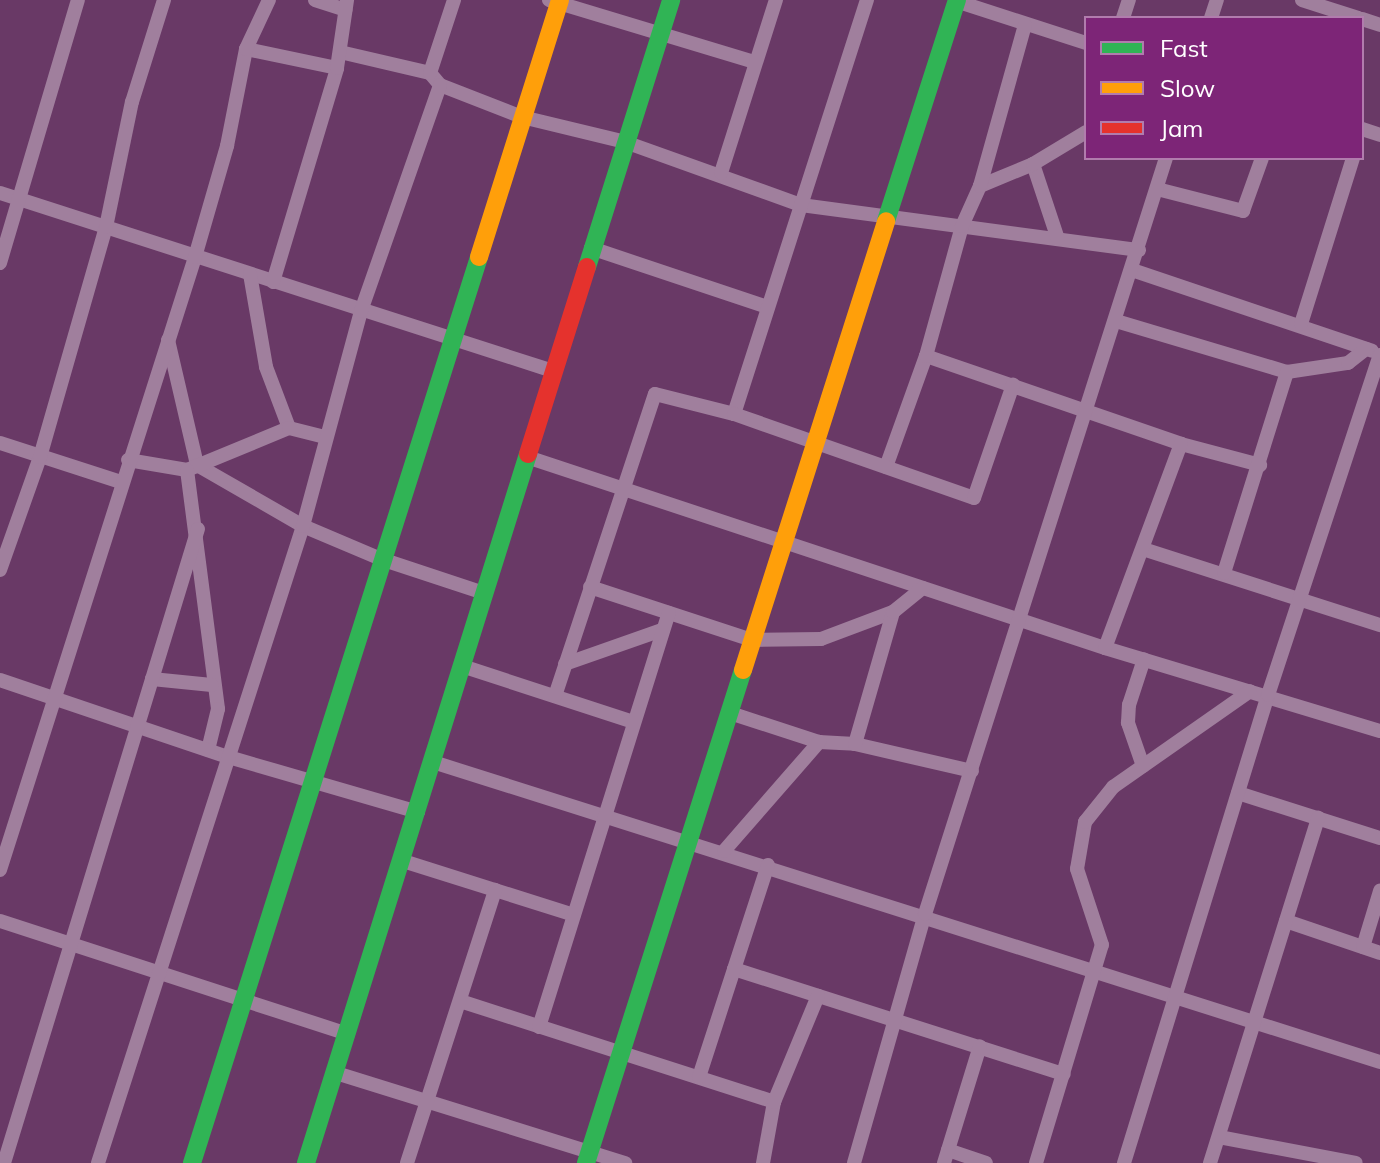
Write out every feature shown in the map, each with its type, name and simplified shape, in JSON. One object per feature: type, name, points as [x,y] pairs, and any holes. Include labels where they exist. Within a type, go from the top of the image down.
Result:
[{"type":"street","points":[[0,263],[78,0]]},
{"type":"street","points":[[0,570],[40,457],[106,227],[132,102],[163,0]]},
{"type":"street","points":[[0,870],[195,257],[227,146],[246,49],[269,0]]},
{"type":"street","points":[[273,282],[338,60],[346,5],[315,0]]},
{"type":"street","points":[[430,73],[454,0]]},
{"type":"street","points":[[306,1163],[671,0]]},
{"type":"street","points":[[721,173],[776,0]]},
{"type":"street","points":[[734,414],[867,0]]},
{"type":"street","points":[[588,1158],[691,841],[782,542],[955,0],[1084,42]]},
{"type":"street","points":[[192,1163],[556,1],[755,62]]},
{"type":"street","points":[[1308,5],[1349,16]]},
{"type":"street","points":[[886,467],[926,356],[962,226],[980,186],[1025,25]]},
{"type":"street","points":[[246,49],[430,73],[440,85],[522,117],[625,142],[721,173],[801,205],[1139,250]]},
{"type":"street","points":[[98,1163],[225,756],[303,526],[361,311],[440,85]]},
{"type":"street","points":[[980,186],[1033,164],[1084,133]]},
{"type":"street","points":[[854,1163],[925,914],[1165,160]]},
{"type":"street","points":[[1157,189],[1243,211],[1261,160]]},
{"type":"street","points":[[1301,324],[1352,160]]},
{"type":"street","points":[[1033,164],[1058,239]]},
{"type":"street","points":[[0,193],[449,341],[553,371]]},
{"type":"street","points":[[591,248],[767,307]]},
{"type":"street","points":[[1132,270],[1301,324],[1375,353]]},
{"type":"street","points":[[250,274],[266,367],[289,428]]},
{"type":"street","points":[[1116,321],[1287,372],[1348,363],[1375,353]]},
{"type":"street","points":[[168,340],[192,467],[218,721],[208,750]]},
{"type":"street","points":[[1124,1163],[1375,353]]},
{"type":"street","points":[[926,356],[1088,409],[1181,444],[1260,465]]},
{"type":"street","points":[[1224,573],[1287,372]]},
{"type":"street","points":[[555,696],[621,487],[655,394],[734,414],[974,498],[1013,385]]},
{"type":"street","points":[[192,467],[289,428],[326,437]]},
{"type":"street","points":[[0,443],[121,482]]},
{"type":"street","points":[[1105,648],[1181,444]]},
{"type":"street","points":[[527,457],[1105,648],[1380,731]]},
{"type":"street","points":[[128,460],[192,467],[303,526],[381,559],[484,593]]},
{"type":"street","points":[[4,1163],[198,529]]},
{"type":"street","points":[[1143,549],[1379,622]]},
{"type":"street","points":[[590,587],[752,640],[821,639],[893,612],[923,588]]},
{"type":"street","points":[[855,744],[893,612]]},
{"type":"street","points":[[539,1027],[669,613]]},
{"type":"street","points":[[565,664],[662,630]]},
{"type":"street","points":[[1143,766],[1128,714],[1144,659]]},
{"type":"street","points":[[462,666],[633,722]]},
{"type":"street","points":[[152,679],[212,685]]},
{"type":"street","points":[[0,680],[225,756],[418,812]]},
{"type":"street","points":[[1036,1163],[1096,969],[1102,935],[1077,869],[1078,839],[1097,804],[1143,766],[1250,691]]},
{"type":"street","points":[[730,713],[819,742],[855,744],[972,771]]},
{"type":"street","points":[[724,851],[819,742]]},
{"type":"street","points":[[433,762],[925,914],[1096,969],[1177,999],[1380,1062]]},
{"type":"street","points":[[1238,793],[1380,838]]},
{"type":"street","points":[[1210,1163],[1318,818]]},
{"type":"street","points":[[403,861],[574,915]]},
{"type":"street","points":[[699,1077],[768,865]]},
{"type":"street","points":[[407,1163],[495,890]]},
{"type":"street","points":[[1363,947],[1380,891]]},
{"type":"street","points":[[0,921],[158,975],[348,1034]]},
{"type":"street","points":[[1286,921],[1380,953]]},
{"type":"street","points":[[734,969],[1064,1074]]},
{"type":"street","points":[[763,1163],[774,1102],[818,996]]},
{"type":"street","points":[[460,1001],[774,1102]]},
{"type":"street","points":[[980,1046],[946,1157],[986,1163]]},
{"type":"street","points":[[336,1073],[427,1101],[588,1158],[625,1163]]},
{"type":"street","points":[[1219,1137],[1310,1158],[1356,1163]]},
{"type":"traffic: fast","points":[[587,267],[671,0]]},
{"type":"traffic: fast","points":[[886,221],[957,0]]},
{"type":"traffic: fast","points":[[192,1163],[479,257]]},
{"type":"traffic: fast","points":[[306,1163],[528,454]]},
{"type":"traffic: fast","points":[[586,1163],[743,670]]},
{"type":"traffic: slow","points":[[479,257],[560,0]]},
{"type":"traffic: slow","points":[[743,670],[886,221]]},
{"type":"traffic: jam","points":[[528,454],[587,267]]}]
